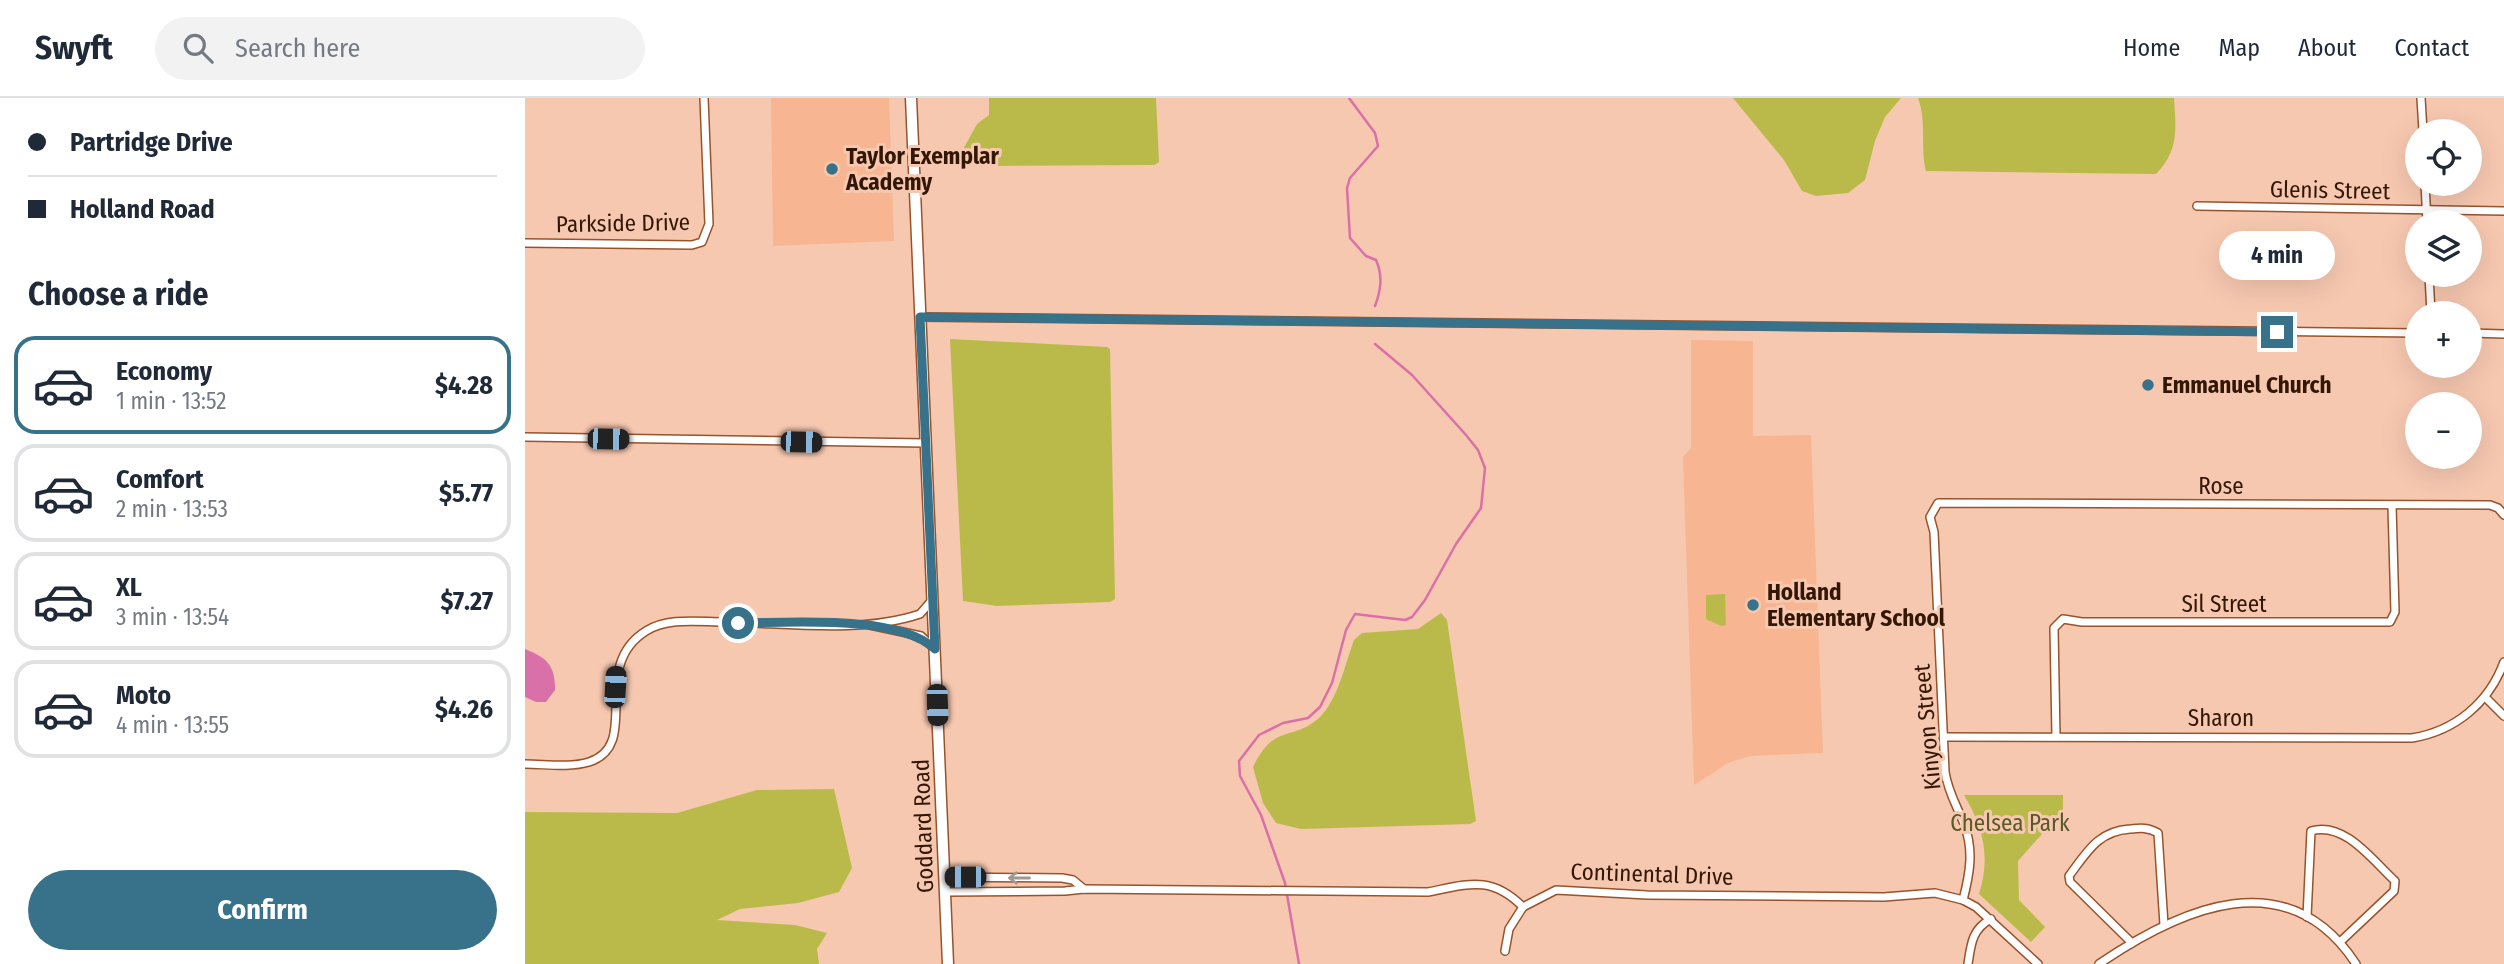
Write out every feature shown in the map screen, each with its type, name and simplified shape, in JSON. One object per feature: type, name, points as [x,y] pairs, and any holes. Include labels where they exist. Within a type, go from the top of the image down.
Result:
[{"type":"main road","name":"Goddard Road","points":[[911,98],[948,964]]},
{"type":"street","name":"Parkside Drive","points":[[525,243],[692,245],[702,242],[709,224],[704,98]]},
{"type":"street","points":[[2421,98],[2422,119]]},
{"type":"street","name":"Glenis Street","points":[[2197,206],[2405,211]]},
{"type":"street","name":"Glenis Street","points":[[2482,211],[2504,211]]},
{"type":"street","points":[[920,317],[2405,333]]},
{"type":"street","points":[[2482,334],[2504,334]]},
{"type":"street","points":[[525,437],[925,443]]},
{"type":"street","name":"Rose","points":[[1935,506],[1942,502],[2490,505],[2498,508],[2504,515]]},
{"type":"street","name":"Kinyon Street","points":[[1935,506],[1930,517],[1934,531],[1946,782],[1970,848],[1970,870],[1963,900]]},
{"type":"street","name":"Sil Street","points":[[2056,737],[2054,628],[2063,619],[2096,622],[2390,622],[2395,612],[2392,506]]},
{"type":"street","points":[[525,764],[583,763],[596,759],[607,750],[616,733],[615,680],[619,661],[637,638],[655,626],[686,622],[869,624],[921,614],[933,599]]},
{"type":"street","points":[[869,624],[921,636],[935,649]]},
{"type":"street","points":[[2504,662],[2485,697],[2504,716]]},
{"type":"street","name":"Sharon","points":[[1944,737],[2402,739],[2422,736],[2456,722],[2485,697]]},
{"type":"street","points":[[2132,943],[2070,882],[2069,876],[2096,840],[2106,833],[2144,828],[2158,833],[2164,925]]},
{"type":"street","points":[[2307,917],[2311,831],[2336,830],[2350,839],[2395,881],[2394,891],[2340,943]]},
{"type":"street","points":[[944,877],[1062,878],[1073,880],[1084,888]]},
{"type":"street","points":[[945,892],[1065,891],[1084,888],[1428,892],[1482,883],[1503,890],[1523,907],[1509,929],[1505,951]]},
{"type":"street","name":"Continental Drive","points":[[1523,907],[1545,893],[1566,889],[1602,894],[1661,896],[1884,897],[1935,893],[1963,900],[1991,919],[2038,964]]},
{"type":"street","points":[[2099,964],[2164,925],[2199,911],[2234,902],[2263,902],[2307,917],[2340,943],[2356,964]]},
{"type":"street","points":[[1968,964],[1972,937],[1981,924],[1991,919]]},
{"type":"shaded area","name":"Taylor Exemplar Academy","points":[[771,98],[889,98],[894,241],[773,246]]},
{"type":"shaded area","name":"Holland Elementary School","points":[[1691,340],[1753,341],[1753,436],[1811,435],[1823,753],[1750,756],[1728,763],[1694,785],[1683,457],[1691,448]]},
{"type":"shaded area","points":[[525,649],[544,659],[551,668],[555,690],[546,702],[536,702],[525,697]]},
{"type":"green space","points":[[989,98],[1156,98],[1159,162],[1154,165],[982,166],[965,163],[960,155],[977,124],[989,115]]},
{"type":"green space","points":[[1733,98],[1901,98],[1885,117],[1875,141],[1865,180],[1848,193],[1816,196],[1802,191],[1784,160]]},
{"type":"green space","points":[[1918,98],[2174,98],[2174,139],[2169,156],[2156,174],[1926,171]]},
{"type":"green space","points":[[950,339],[1110,349],[1115,599],[1110,602],[997,606],[963,601]]},
{"type":"green space","points":[[1725,594],[1726,625],[1721,626],[1706,619],[1706,595]]},
{"type":"green space","points":[[1441,613],[1447,620],[1476,821],[1470,824],[1301,829],[1276,823],[1263,803],[1253,767],[1268,744],[1309,725],[1326,710],[1336,692],[1354,640],[1362,633],[1418,629]]},
{"type":"green space","points":[[834,789],[852,868],[839,892],[798,903],[740,909],[717,920],[795,925],[827,933],[817,949],[819,964],[525,964],[525,812],[677,813],[757,790]]},
{"type":"green space","name":"Chelsea Park","points":[[1964,795],[2063,795],[2063,810],[2018,861],[2019,900],[2045,927],[2031,942],[1979,894],[1985,855],[1976,819]]},
{"type":"waterway","points":[[1349,98],[1375,133],[1378,146],[1350,178],[1347,188],[1350,238],[1366,256],[1376,260],[1380,272],[1380,289],[1375,306]]},
{"type":"waterway","points":[[1299,964],[1285,883],[1261,815],[1240,776],[1239,761],[1259,735],[1283,723],[1308,718],[1320,707],[1332,683],[1346,630],[1355,614],[1405,620],[1412,617],[1481,508],[1485,468],[1478,450],[1412,375],[1375,344]]},
{"type":"place","name":"Taylor Exemplar Academy","points":[[832,169]]},
{"type":"place","name":"Emmanuel Church","points":[[2148,385]]},
{"type":"place","name":"Holland Elementary School","points":[[1753,605]]},
{"type":"route","points":[[738,623],[869,624],[884,630],[921,636],[935,649],[920,317],[1996,331],[2277,332]]}]
